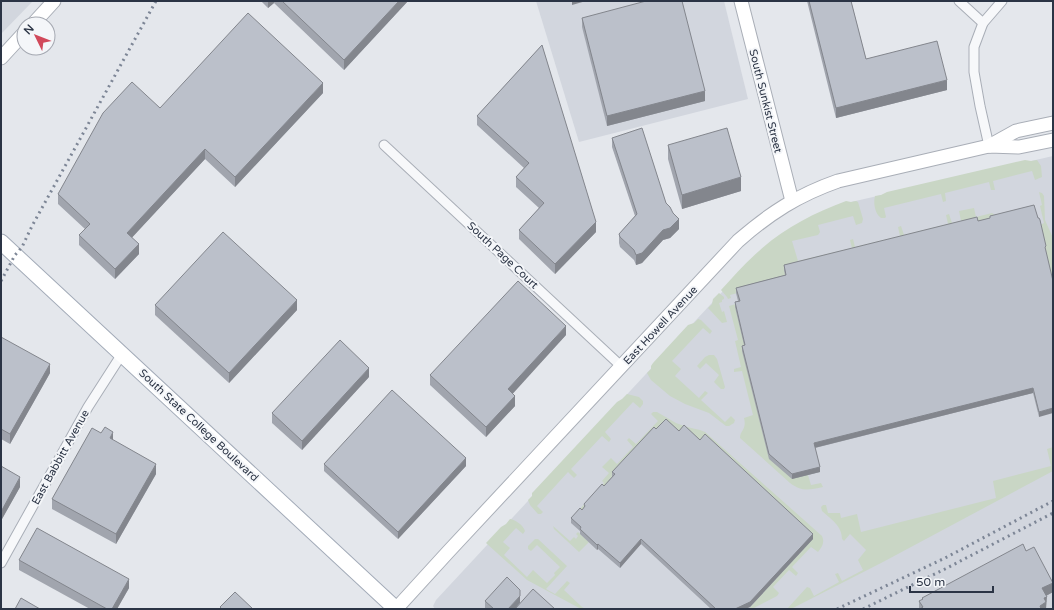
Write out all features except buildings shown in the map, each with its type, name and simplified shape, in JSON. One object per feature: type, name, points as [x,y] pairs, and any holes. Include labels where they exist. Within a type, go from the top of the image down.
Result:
[{"type":"main road","name":"South State College Boulevard","points":[[1,242],[397,609]]},
{"type":"street","points":[[40,16],[54,1]]},
{"type":"street","name":"South Sunkist Street","points":[[741,1],[792,201]]},
{"type":"street","points":[[959,1],[982,23]]},
{"type":"street","points":[[989,146],[974,72],[974,47],[982,23],[1002,1]]},
{"type":"street","points":[[1,58],[16,42]]},
{"type":"street","name":"East Howell Avenue","points":[[989,146],[1016,131],[1053,123]]},
{"type":"street","name":"East Howell Avenue","points":[[397,609],[448,552],[738,241],[765,218],[792,201],[821,187],[838,181],[989,146],[1019,147],[1053,140]]},
{"type":"street","name":"South Page Court","points":[[384,145],[621,366]]},
{"type":"street","name":"East Babbitt Avenue","points":[[1,563],[88,408],[122,354]]},
{"type":"shaded area","points":[[1,1],[33,1],[18,16],[16,16],[16,19],[1,34]]},
{"type":"shaded area","points":[[536,1],[724,1],[748,99],[579,142]]},
{"type":"shaded area","points":[[1053,156],[1053,609],[435,609],[433,606],[436,600],[749,263],[851,202]]},
{"type":"green space","points":[[1025,160],[1037,160],[1041,166],[1042,177],[1035,180],[1032,171],[993,181],[995,190],[991,190],[989,182],[945,193],[946,201],[943,202],[941,194],[884,208],[885,218],[881,218],[879,216],[874,205],[875,196],[887,192]]},
{"type":"green space","points":[[1039,192],[1044,196],[1045,220],[1053,238],[1053,286],[1040,225],[1044,223],[1040,206],[1042,205]]},
{"type":"green space","points":[[846,201],[858,202],[863,219],[862,223],[856,225],[853,216],[818,225],[820,232],[818,235],[792,241],[798,261],[852,248],[850,240],[853,239],[855,247],[900,236],[898,227],[901,226],[904,235],[948,224],[946,215],[949,214],[952,223],[961,221],[959,211],[974,208],[976,217],[992,213],[995,215],[1022,209],[786,280],[730,295],[731,298],[728,299],[721,290],[749,260],[779,235],[811,216]]},
{"type":"green space","points":[[719,293],[724,297],[722,302],[719,303],[722,312],[724,311],[727,322],[722,323],[708,308],[712,304],[713,299]]},
{"type":"green space","points":[[739,303],[811,485],[821,483],[823,487],[806,490],[794,486],[740,438],[745,425],[744,418],[753,415],[742,371],[734,372],[734,369],[741,367],[735,341],[738,340],[729,306]]},
{"type":"green space","points":[[698,319],[712,331],[710,334],[703,328],[672,361],[681,369],[675,376],[699,398],[705,391],[708,393],[701,400],[725,422],[731,416],[735,420],[734,423],[729,426],[726,426],[709,413],[685,404],[670,396],[651,380],[647,373],[651,369],[653,363],[688,325],[694,323]]},
{"type":"green space","points":[[714,355],[717,359],[725,387],[724,389],[721,389],[714,382],[719,375],[706,363],[700,369],[697,366],[705,357]]},
{"type":"green space","points":[[627,394],[639,397],[643,401],[643,404],[640,408],[633,402],[605,432],[611,439],[609,442],[602,436],[571,469],[577,475],[574,478],[568,472],[537,506],[543,512],[538,514],[530,505],[528,500],[532,496],[532,493],[617,402]]},
{"type":"green space","points":[[653,412],[657,412],[676,423],[705,432],[822,536],[823,545],[818,552],[811,547],[792,567],[798,573],[796,576],[789,570],[773,587],[779,593],[777,596],[750,609],[750,607],[812,539],[584,509],[576,513],[604,483],[602,481],[609,473],[602,467],[611,458],[617,464],[633,447],[627,440],[629,438],[636,444],[658,421],[651,414]]},
{"type":"green space","points":[[1053,447],[1053,471],[883,562],[791,609],[787,609],[807,587],[810,588],[814,596],[839,582],[835,574],[838,573],[842,581],[863,570],[858,560],[866,550],[850,534],[844,541],[842,539],[842,534],[838,527],[822,511],[821,507],[823,505],[826,505],[828,513],[840,513],[841,518],[857,514],[861,532],[996,498],[993,481],[1051,466],[1047,449]]},
{"type":"green space","points":[[510,519],[519,523],[525,531],[523,534],[516,528],[503,542],[510,548],[504,555],[527,577],[533,570],[547,583],[560,567],[537,545],[531,551],[528,549],[528,546],[535,539],[538,539],[567,566],[546,589],[555,594],[567,581],[570,583],[564,590],[586,609],[581,609],[527,580],[486,543]]},
{"type":"green space","points":[[553,526],[570,541],[574,537],[576,539],[578,536],[576,534],[578,532],[589,542],[579,552],[554,529]]},
{"type":"railway","points":[[1,281],[15,255],[22,247],[32,226],[156,1]]},
{"type":"railway","points":[[837,609],[945,558],[1053,501]]},
{"type":"railway","points":[[863,609],[945,569],[1053,513]]}]
